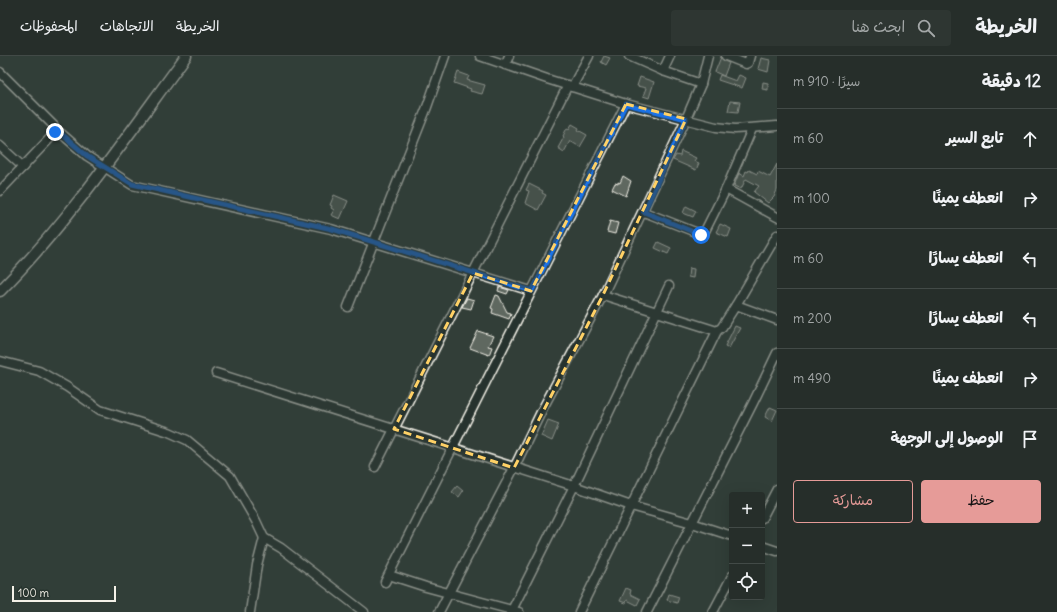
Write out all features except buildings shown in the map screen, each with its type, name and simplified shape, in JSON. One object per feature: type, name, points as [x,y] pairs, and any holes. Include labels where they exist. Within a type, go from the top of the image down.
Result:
[{"type":"street","points":[[0,291],[53,232],[104,167],[186,56]]},
{"type":"street","points":[[348,307],[427,107],[445,56]]},
{"type":"street","points":[[480,56],[626,104],[716,127],[752,129],[777,124]]},
{"type":"street","points":[[505,65],[509,56]]},
{"type":"street","points":[[375,466],[570,86],[589,56]]},
{"type":"street","points":[[629,56],[700,84]]},
{"type":"street","points":[[664,71],[670,56]]},
{"type":"street","points":[[439,612],[514,468],[542,410],[603,296],[644,212],[686,119],[700,84],[708,56]]},
{"type":"street","points":[[726,56],[746,64],[748,63],[750,56]]},
{"type":"street","points":[[0,72],[56,129],[87,156],[132,184],[332,229],[532,291]]},
{"type":"street","points":[[626,104],[387,578],[514,611],[669,286]]},
{"type":"street","points":[[0,191],[54,134],[56,129]]},
{"type":"street","points":[[644,212],[703,235],[726,189],[752,129]]},
{"type":"street","points":[[0,146],[22,167]]},
{"type":"street","points":[[726,189],[777,217]]},
{"type":"street","points":[[579,612],[717,331],[722,327],[736,305],[777,235]]},
{"type":"street","points":[[603,296],[717,331]]},
{"type":"street","points":[[736,305],[777,320]]},
{"type":"street","points":[[647,612],[777,353]]},
{"type":"street","points":[[0,361],[39,371],[80,395],[100,410],[169,432],[187,440],[230,476],[264,538],[281,548],[364,612]]},
{"type":"street","points":[[216,373],[574,486],[631,506],[729,535]]},
{"type":"street","points":[[765,512],[777,489]]},
{"type":"street","points":[[250,612],[256,565],[264,538]]},
{"type":"street","points":[[765,547],[777,551]]},
{"type":"street","points":[[713,612],[729,582]]},
{"type":"highlighted area","points":[[626,104],[686,119],[603,295],[514,468],[394,429],[473,273],[531,291]]},
{"type":"route","points":[[55,132],[56,129],[87,156],[132,184],[332,229],[532,291],[626,104],[686,119],[644,212],[701,235]]}]
